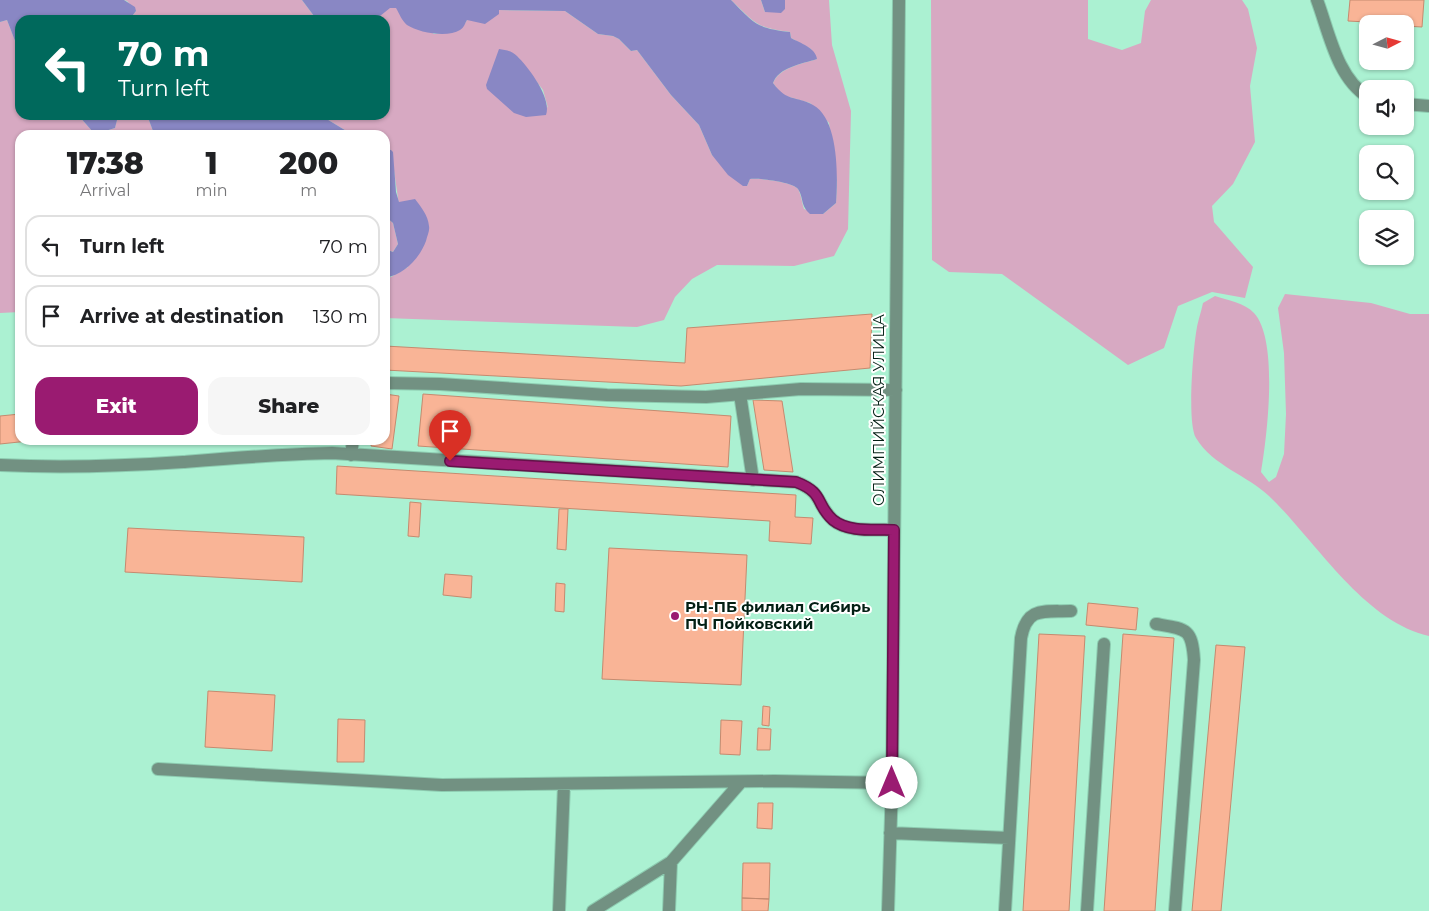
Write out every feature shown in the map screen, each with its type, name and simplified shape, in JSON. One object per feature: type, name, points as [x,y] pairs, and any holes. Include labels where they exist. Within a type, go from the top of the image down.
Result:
[{"type":"street","name":"ОЛИМПИЙСКАЯ УЛИЦА","points":[[888,911],[892,783],[899,0]]},
{"type":"street","points":[[1317,0],[1343,72],[1359,91]]},
{"type":"street","points":[[1414,105],[1429,106]]},
{"type":"street","points":[[390,383],[706,397],[801,389],[896,390]]},
{"type":"street","points":[[740,394],[753,480]]},
{"type":"street","points":[[351,455],[352,445]]},
{"type":"street","points":[[0,465],[114,465],[288,454],[351,455],[796,482],[809,487],[818,496],[826,512],[835,521],[849,528],[894,530]]},
{"type":"street","points":[[1005,911],[1021,638],[1024,626],[1030,616],[1041,612],[1071,611]]},
{"type":"street","points":[[1156,624],[1178,628],[1188,633],[1193,643],[1194,660],[1175,911]]},
{"type":"street","points":[[1087,911],[1104,644]]},
{"type":"street","points":[[158,769],[442,786],[774,781],[892,783]]},
{"type":"street","points":[[593,911],[671,862],[741,782]]},
{"type":"street","points":[[559,911],[564,784]]},
{"type":"street","points":[[890,833],[1010,838]]},
{"type":"street","points":[[669,911],[671,862]]},
{"type":"shaded area","points":[[0,0],[124,0],[135,7],[136,11],[133,15],[15,15],[15,41],[7,20],[0,22]]},
{"type":"shaded area","points":[[124,0],[302,0],[313,15],[133,15],[136,11]]},
{"type":"shaded area","points":[[302,0],[731,0],[751,20],[770,29],[790,32],[791,38],[807,46],[816,55],[817,59],[780,73],[773,83],[788,96],[813,105],[822,112],[828,123],[835,150],[836,203],[823,214],[810,214],[805,208],[798,189],[790,184],[750,179],[747,186],[743,186],[728,175],[712,155],[699,125],[671,95],[637,50],[631,51],[619,39],[613,36],[598,34],[565,11],[499,10],[499,14],[485,24],[467,20],[460,30],[448,34],[426,32],[412,28],[402,19],[396,8],[390,8],[381,15],[313,15]]},
{"type":"shaded area","points":[[731,0],[761,0],[765,12],[785,9],[785,0],[829,0],[832,45],[851,111],[848,229],[834,256],[794,266],[717,265],[692,279],[675,297],[664,320],[637,327],[390,318],[390,277],[408,267],[390,150],[390,130],[345,130],[328,120],[390,120],[390,15],[381,15],[390,7],[397,8],[434,34],[449,33],[457,30],[467,20],[498,10],[565,11],[598,34],[613,36],[619,39],[631,51],[637,50],[671,95],[699,125],[712,155],[747,186],[750,179],[790,184],[798,189],[804,209],[823,214],[836,203],[837,182],[829,123],[810,103],[782,95],[773,83],[786,70],[817,59],[811,49],[791,38],[790,32],[770,29],[751,19]],"holes":[[[517,56],[543,90],[548,108]]]},
{"type":"shaded area","points":[[761,0],[785,0],[785,9],[781,13],[765,12]]},
{"type":"shaded area","points":[[931,0],[1088,0],[1088,39],[1122,50],[1141,43],[1145,11],[1151,0],[1242,0],[1248,9],[1257,48],[1250,86],[1255,142],[1233,184],[1212,206],[1214,222],[1253,267],[1245,298],[1212,292],[1178,306],[1164,348],[1128,365],[1002,274],[949,272],[932,260]]},
{"type":"shaded area","points":[[7,20],[15,41],[15,120],[82,120],[91,130],[15,130],[15,312],[0,313],[0,22]]},
{"type":"shaded area","points":[[499,49],[515,54],[533,75],[546,100],[546,115],[526,117],[514,113],[487,89],[486,85]]},
{"type":"shaded area","points":[[82,120],[117,120],[115,128],[91,130]]},
{"type":"shaded area","points":[[117,120],[149,120],[153,130],[108,130],[115,128]]},
{"type":"shaded area","points":[[149,120],[328,120],[345,130],[153,130]]},
{"type":"shaded area","points":[[390,150],[393,152],[396,192],[399,202],[415,199],[426,215],[429,232],[415,260],[399,273],[390,277],[390,251],[393,252],[398,244],[393,223],[390,220]]},
{"type":"shaded area","points":[[390,220],[393,223],[398,244],[393,252],[390,251]]},
{"type":"shaded area","points":[[1285,294],[1371,303],[1410,314],[1429,314],[1429,636],[1405,628],[1383,614],[1362,597],[1269,496],[1211,456],[1196,438],[1193,430],[1191,403],[1196,333],[1203,303],[1215,296],[1246,307],[1254,313],[1262,326],[1269,366],[1269,390],[1261,472],[1269,482],[1276,477],[1284,454],[1286,414],[1284,353],[1278,308]]},
{"type":"building","points":[[1350,0],[1424,0],[1422,27],[1414,27],[1414,15],[1359,15],[1359,22],[1348,21]]},
{"type":"building","points":[[872,314],[870,368],[681,386],[390,370],[390,346],[685,363],[687,328]]},
{"type":"building","points":[[423,394],[731,416],[728,467],[418,446]]},
{"type":"building","points":[[390,395],[399,396],[392,449],[371,446],[390,445]]},
{"type":"building","points":[[753,400],[782,401],[793,472],[764,470]]},
{"type":"building","points":[[15,414],[15,442],[0,444],[0,416]]},
{"type":"building","points":[[337,466],[796,495],[795,517],[813,518],[811,544],[769,541],[770,521],[336,494]]},
{"type":"building","points":[[410,502],[421,503],[419,537],[408,536]]},
{"type":"building","points":[[559,509],[568,509],[566,550],[557,549]]},
{"type":"building","points":[[128,528],[304,537],[302,582],[125,572]]},
{"type":"building","points":[[609,548],[747,555],[741,685],[602,679]]},
{"type":"building","points":[[445,574],[472,576],[471,598],[443,595]]},
{"type":"building","points":[[556,583],[565,584],[564,612],[555,611]]},
{"type":"building","points":[[1088,603],[1138,608],[1136,630],[1086,625]]},
{"type":"building","points":[[1039,634],[1085,636],[1069,911],[1023,911]]},
{"type":"building","points":[[1123,634],[1174,638],[1155,911],[1104,911]]},
{"type":"building","points":[[1216,645],[1245,647],[1221,911],[1192,911]]},
{"type":"building","points":[[208,691],[275,695],[272,751],[205,747]]},
{"type":"building","points":[[763,706],[770,707],[769,726],[762,725]]},
{"type":"building","points":[[338,719],[365,720],[364,762],[337,762]]},
{"type":"building","points":[[721,720],[742,721],[740,755],[720,754]]},
{"type":"building","points":[[758,728],[771,729],[770,750],[757,750]]},
{"type":"building","points":[[758,803],[773,803],[772,829],[757,828]]},
{"type":"building","points":[[743,863],[770,863],[769,899],[742,898]]},
{"type":"building","points":[[742,898],[769,899],[768,911],[742,911]]},
{"type":"place","name":"РН-ПБ филиал Сибирь ПЧ Пойковский","points":[[675,616]]},
{"type":"route","points":[[450,461],[796,482],[809,487],[818,496],[826,512],[835,521],[849,528],[894,530],[892,783]]}]
